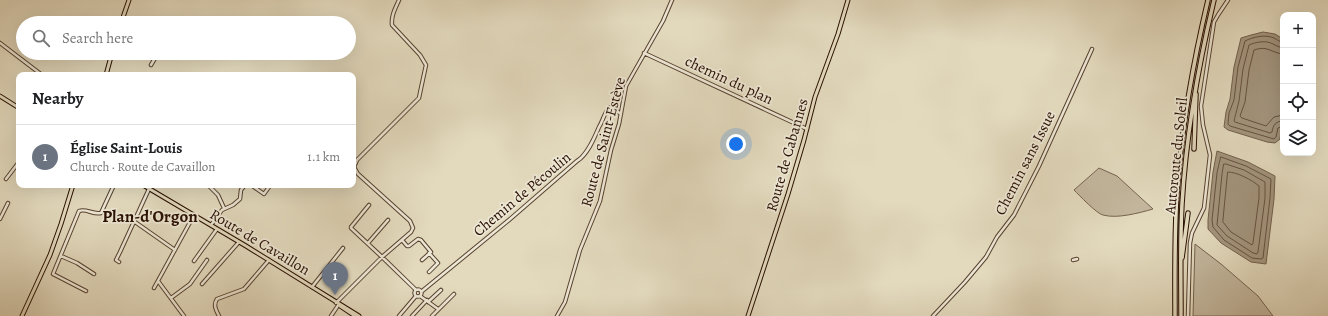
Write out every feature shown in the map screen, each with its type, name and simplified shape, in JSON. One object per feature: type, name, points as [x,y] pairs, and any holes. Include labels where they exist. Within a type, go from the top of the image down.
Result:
[{"type":"highway","name":"Autoroute du Soleil","points":[[1175,316],[1175,228],[1179,166],[1188,100],[1208,0]]},
{"type":"highway","name":"Autoroute du Soleil","points":[[1181,316],[1181,227],[1183,181],[1189,130],[1198,76],[1214,0]]},
{"type":"highway","points":[[1194,149],[1198,76]]},
{"type":"highway","points":[[1181,269],[1188,213]]},
{"type":"main road","points":[[124,16],[128,0]]},
{"type":"main road","name":"Route de Cabannes","points":[[748,316],[788,194],[816,91],[838,34],[848,0]]},
{"type":"main road","points":[[107,72],[110,60]]},
{"type":"main road","points":[[0,96],[16,106]]},
{"type":"main road","points":[[22,316],[50,255],[72,188]]},
{"type":"main road","name":"Route de Cavaillon","points":[[149,188],[269,260],[355,316]]},
{"type":"main road","name":"Route de Cavaillon","points":[[337,304],[359,316]]},
{"type":"street","points":[[356,162],[419,98],[426,65],[420,55],[392,25],[393,14],[399,0]]},
{"type":"street","name":"Route de Saint-Estève","points":[[557,316],[565,302],[580,250],[600,201],[621,114],[626,86],[663,21],[672,0]]},
{"type":"street","points":[[1188,316],[1191,238],[1194,227],[1204,208],[1210,155],[1203,125],[1201,106],[1214,22],[1228,0]]},
{"type":"street","points":[[0,43],[16,55]]},
{"type":"street","name":"Chemin sans Issue","points":[[933,316],[986,257],[997,237],[1014,215],[1039,166],[1092,49]]},
{"type":"street","name":"chemin du plan","points":[[644,53],[805,128]]},
{"type":"street","points":[[22,60],[38,72]]},
{"type":"street","points":[[151,65],[154,60]]},
{"type":"street","name":"Chemin de Pécoulin","points":[[421,292],[582,158],[609,108],[611,107],[621,114]]},
{"type":"street","points":[[6,179],[16,166]]},
{"type":"street","points":[[331,316],[337,304],[382,256],[413,230],[413,225],[356,170]]},
{"type":"street","points":[[86,291],[53,274],[78,211],[82,210],[98,214],[101,213],[113,188]]},
{"type":"street","points":[[119,262],[116,260],[149,188]]},
{"type":"street","points":[[211,188],[218,195],[224,208]]},
{"type":"street","points":[[211,225],[220,211],[233,205],[240,199],[243,188]]},
{"type":"street","points":[[255,188],[264,194],[268,188]]},
{"type":"street","points":[[0,219],[8,203]]},
{"type":"street","points":[[369,206],[351,227],[416,290],[420,290],[420,296]]},
{"type":"street","points":[[154,288],[194,215]]},
{"type":"street","points":[[368,243],[388,220]]},
{"type":"street","points":[[135,222],[176,250]]},
{"type":"street","points":[[194,261],[217,229]]},
{"type":"street","points":[[402,240],[407,246],[418,239],[421,240],[431,252],[429,253],[438,263],[429,272]]},
{"type":"street","points":[[202,284],[239,242]]},
{"type":"street","points":[[312,287],[343,248]]},
{"type":"street","points":[[422,260],[429,253]]},
{"type":"street","points":[[61,256],[77,263],[94,274]]},
{"type":"street","points":[[1073,260],[1077,259]]},
{"type":"street","points":[[171,298],[187,287],[207,260]]},
{"type":"street","points":[[219,316],[215,307],[217,299],[244,288],[269,260]]},
{"type":"street","points":[[158,281],[184,316]]},
{"type":"street","points":[[399,316],[416,296],[416,290]]},
{"type":"street","points":[[412,316],[441,290]]},
{"type":"street","points":[[432,316],[454,294]]},
{"type":"street","points":[[416,296],[420,296],[438,309]]},
{"type":"shaded area","points":[[1099,168],[1117,176],[1153,209],[1128,215],[1109,216],[1100,214],[1074,190]]},
{"type":"shaded area","points":[[1195,244],[1258,296],[1273,316],[1193,316]]},
{"type":"water","points":[[1263,32],[1275,34],[1280,37],[1280,139],[1275,143],[1228,130],[1224,127],[1230,99],[1234,67],[1241,38]]},
{"type":"water","points":[[1217,151],[1248,162],[1275,176],[1274,199],[1266,264],[1251,262],[1221,243],[1208,229],[1213,172]]},
{"type":"place","name":"Église Saint-Louis","points":[[335,295]]},
{"type":"district","name":"Plan-d'Orgon","points":[[150,216]]}]
